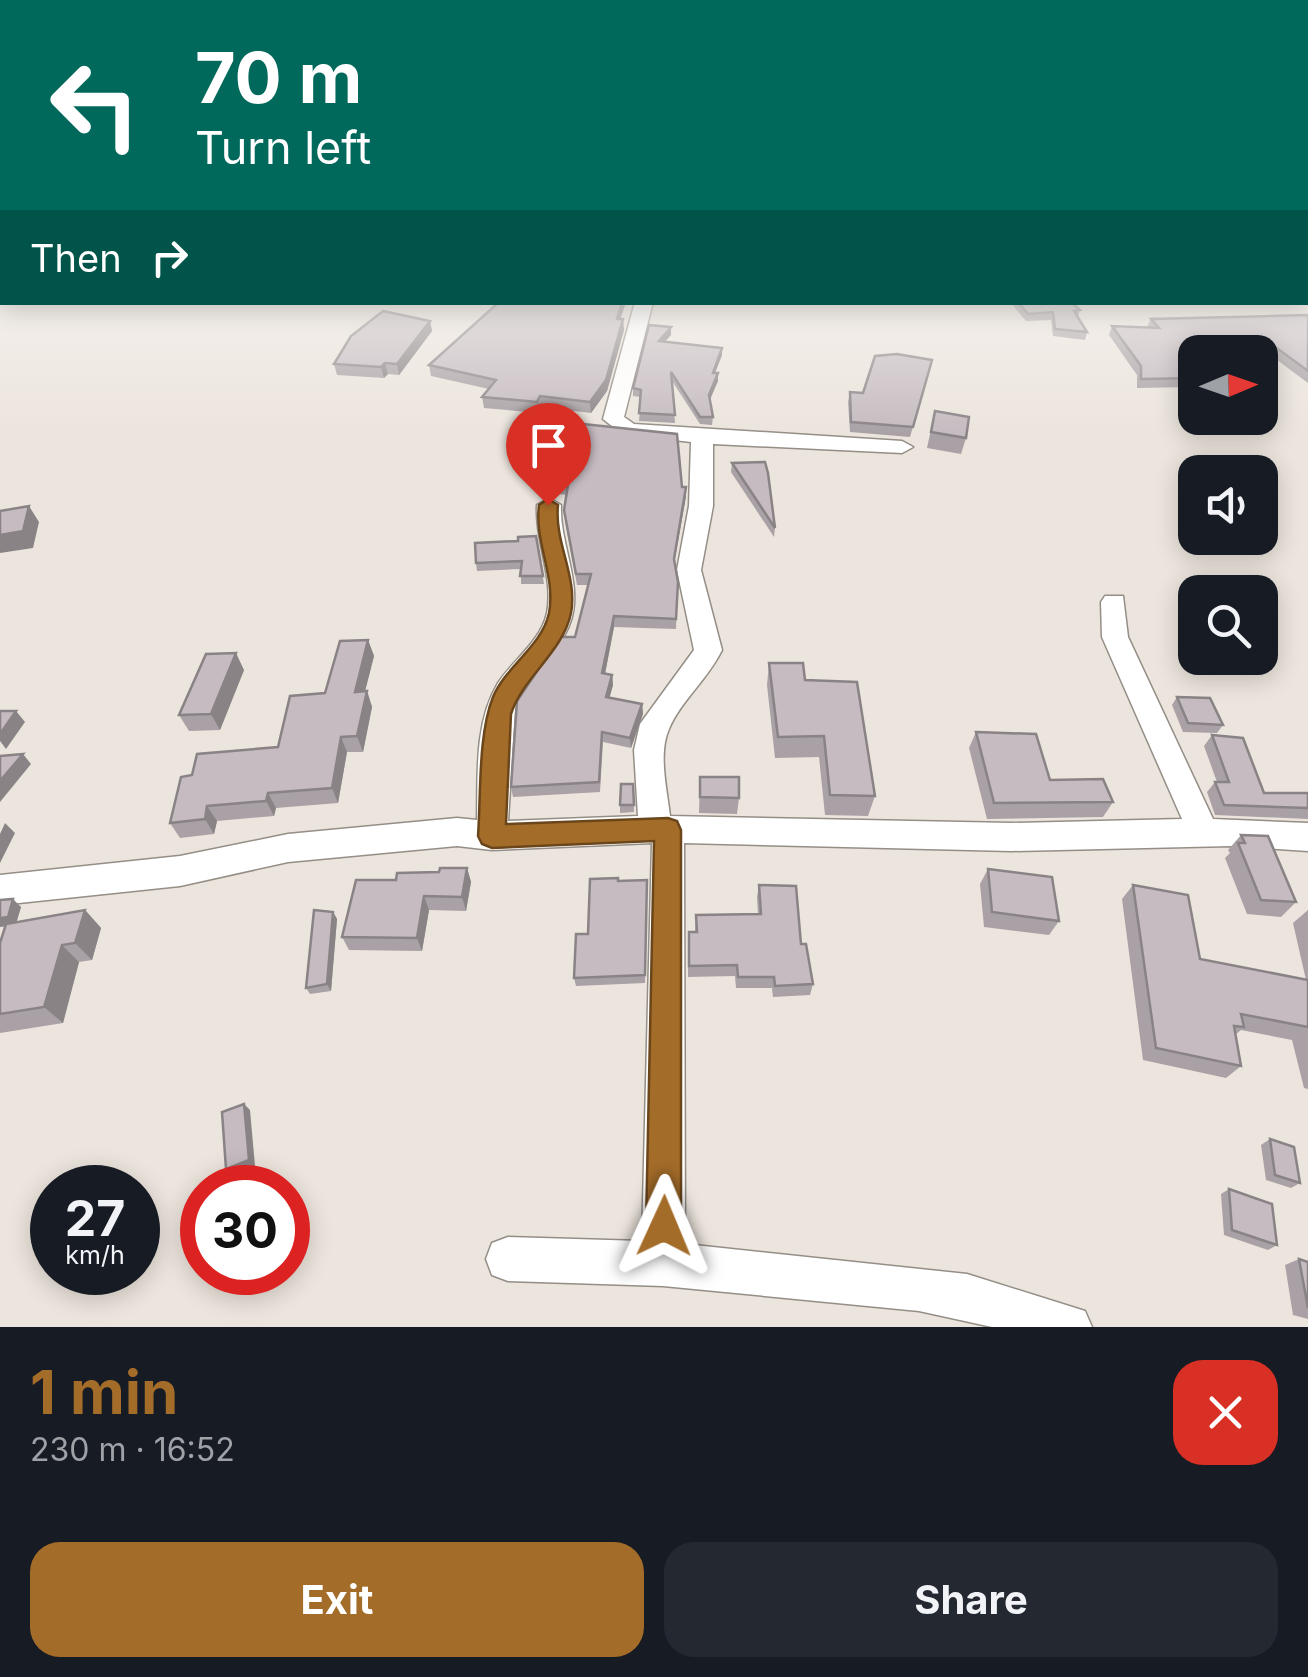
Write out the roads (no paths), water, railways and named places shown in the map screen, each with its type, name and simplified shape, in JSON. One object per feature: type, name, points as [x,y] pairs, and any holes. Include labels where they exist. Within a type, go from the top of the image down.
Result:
[{"type":"street","points":[[642,310],[613,419],[629,430],[902,447]]},
{"type":"street","points":[[663,1264],[661,829],[649,750],[656,724],[699,670],[708,650],[689,570],[701,506],[702,437]]},
{"type":"street","points":[[492,836],[500,714],[506,695],[560,615],[561,590],[546,528],[548,505]]},
{"type":"street","points":[[1114,602],[1115,637],[1204,833]]},
{"type":"street","points":[[0,890],[180,871],[288,848],[457,832],[492,836],[661,829],[972,836],[1204,833],[1308,837]]},
{"type":"street","points":[[508,1259],[663,1264],[919,1289],[967,1297],[1069,1327]]}]
